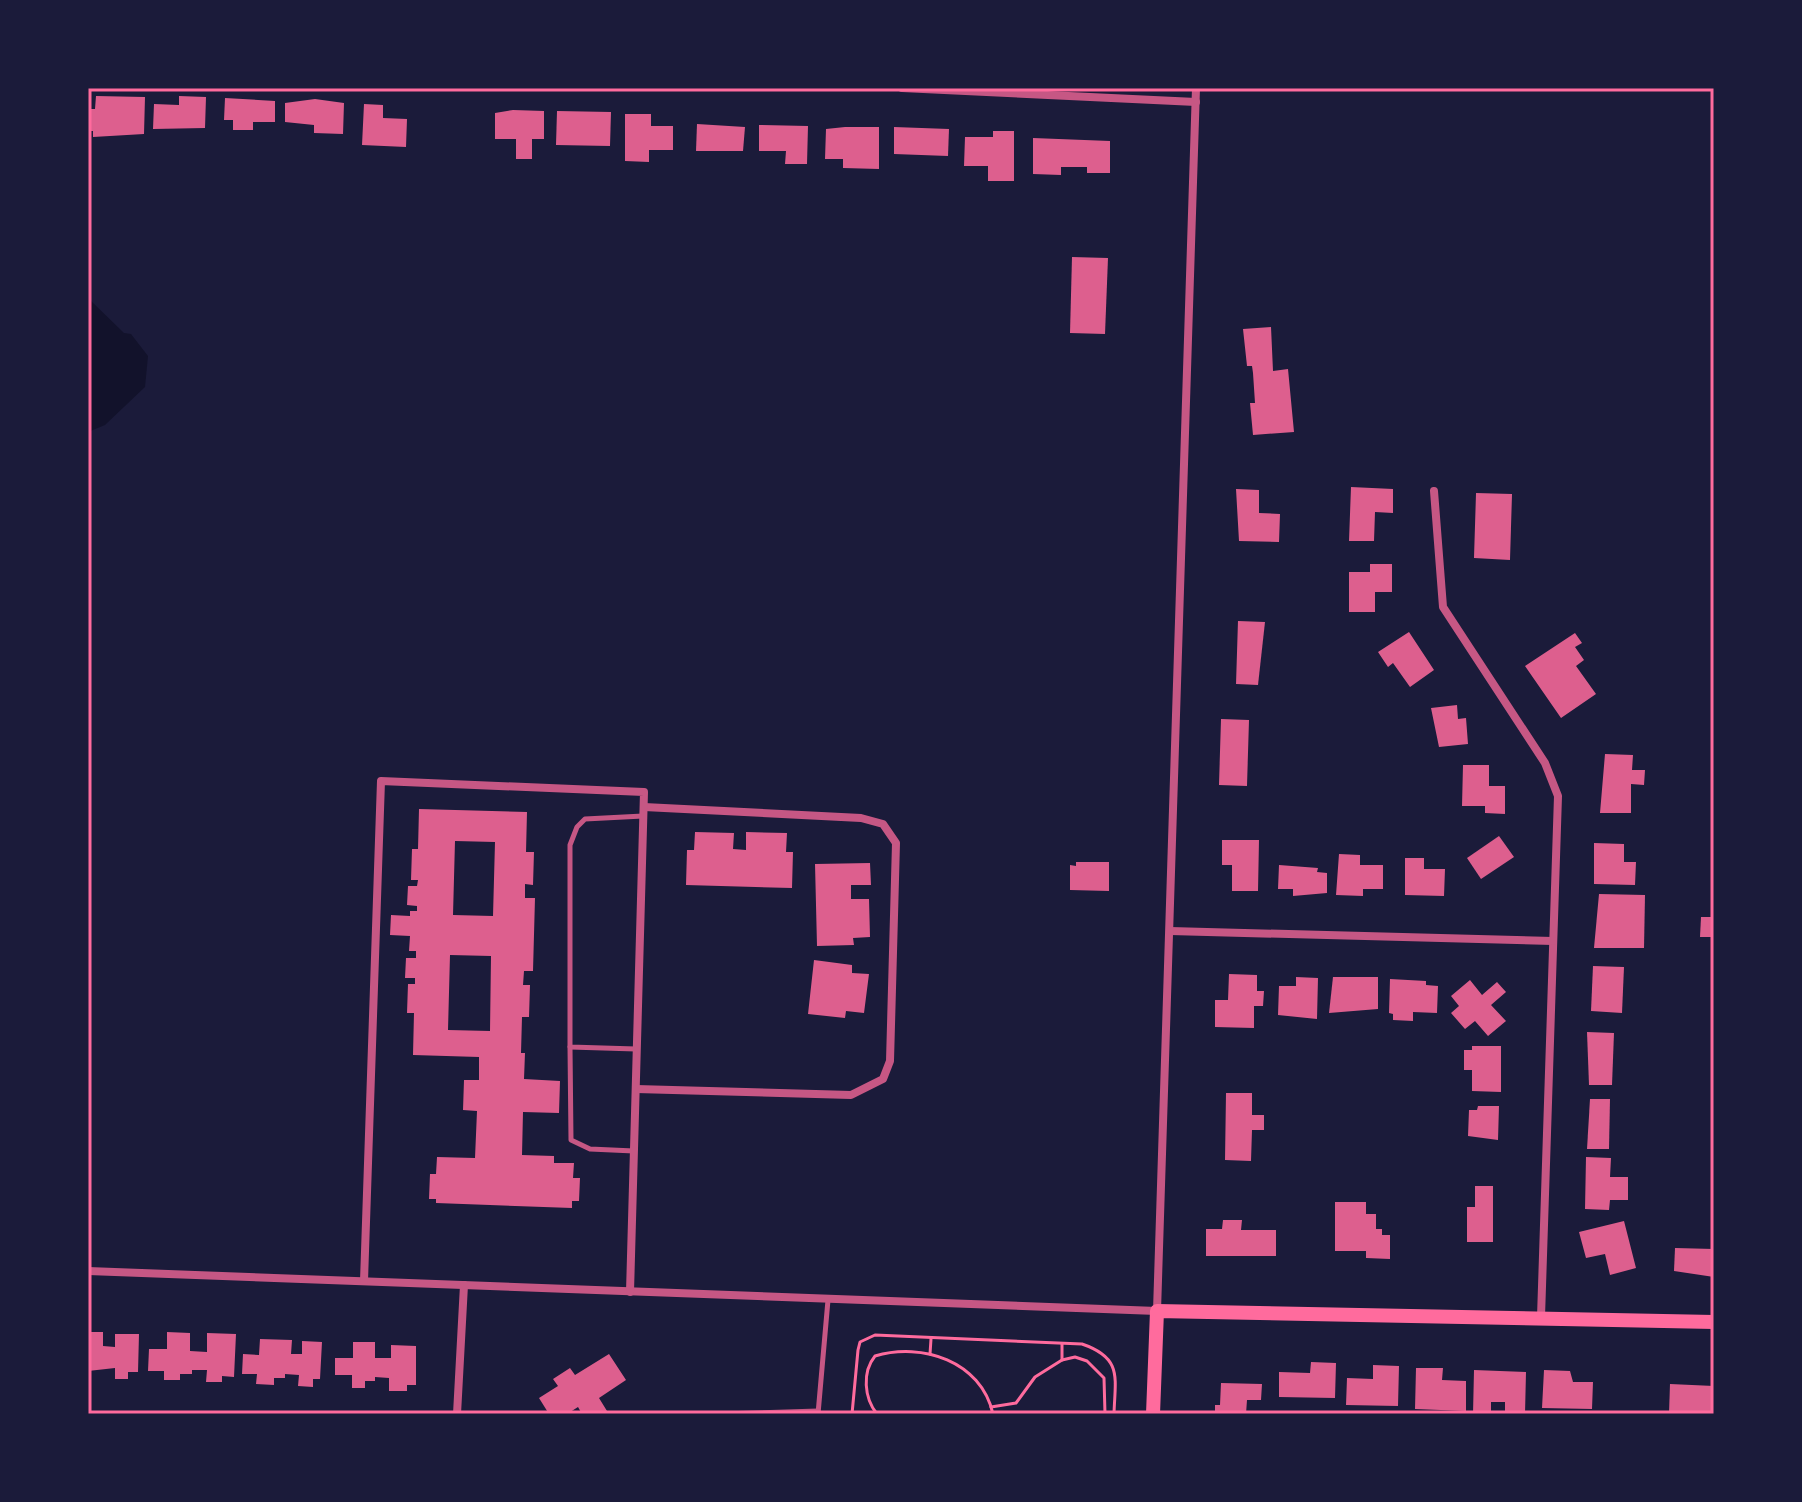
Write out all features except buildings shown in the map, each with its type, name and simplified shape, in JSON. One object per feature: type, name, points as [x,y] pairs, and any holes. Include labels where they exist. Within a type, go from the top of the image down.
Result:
[{"type":"main road","points":[[1153,1414],[1157,1311],[1714,1322]]},
{"type":"street","points":[[902,88],[1196,102]]},
{"type":"street","points":[[88,1271],[1157,1311],[1196,88]]},
{"type":"street","points":[[1434,491],[1443,607],[1545,763],[1558,796],[1541,1317]]},
{"type":"street","points":[[364,1281],[381,781],[644,792],[630,1292]]},
{"type":"street","points":[[636,1089],[851,1095],[866,1090],[883,1079],[890,1061],[892,998],[896,843],[883,824],[861,818],[644,812]]},
{"type":"street","points":[[1170,931],[1553,941]]},
{"type":"street","points":[[457,1414],[464,1285]]},
{"type":"lane","points":[[634,1151],[590,1149],[571,1140],[572,836],[585,819],[597,815],[644,812]]},
{"type":"lane","points":[[570,1047],[637,1049]]},
{"type":"lane","points":[[721,1414],[818,1412],[828,1300]]},
{"type":"path","points":[[852,1414],[860,1342],[875,1335],[1082,1344],[1111,1360],[1116,1372],[1114,1414]]},
{"type":"path","points":[[930,1354],[931,1339]]},
{"type":"path","points":[[1062,1344],[1062,1360]]},
{"type":"path","points":[[877,1414],[871,1406],[867,1366],[875,1356],[900,1351],[930,1354],[963,1368],[980,1385],[993,1414]]},
{"type":"path","points":[[991,1407],[1016,1403],[1035,1377],[1049,1365],[1075,1357],[1087,1361],[1104,1378],[1105,1414]]},
{"type":"shaded area","points":[[88,298],[124,333],[131,334],[148,356],[145,387],[105,425],[88,432]]}]
